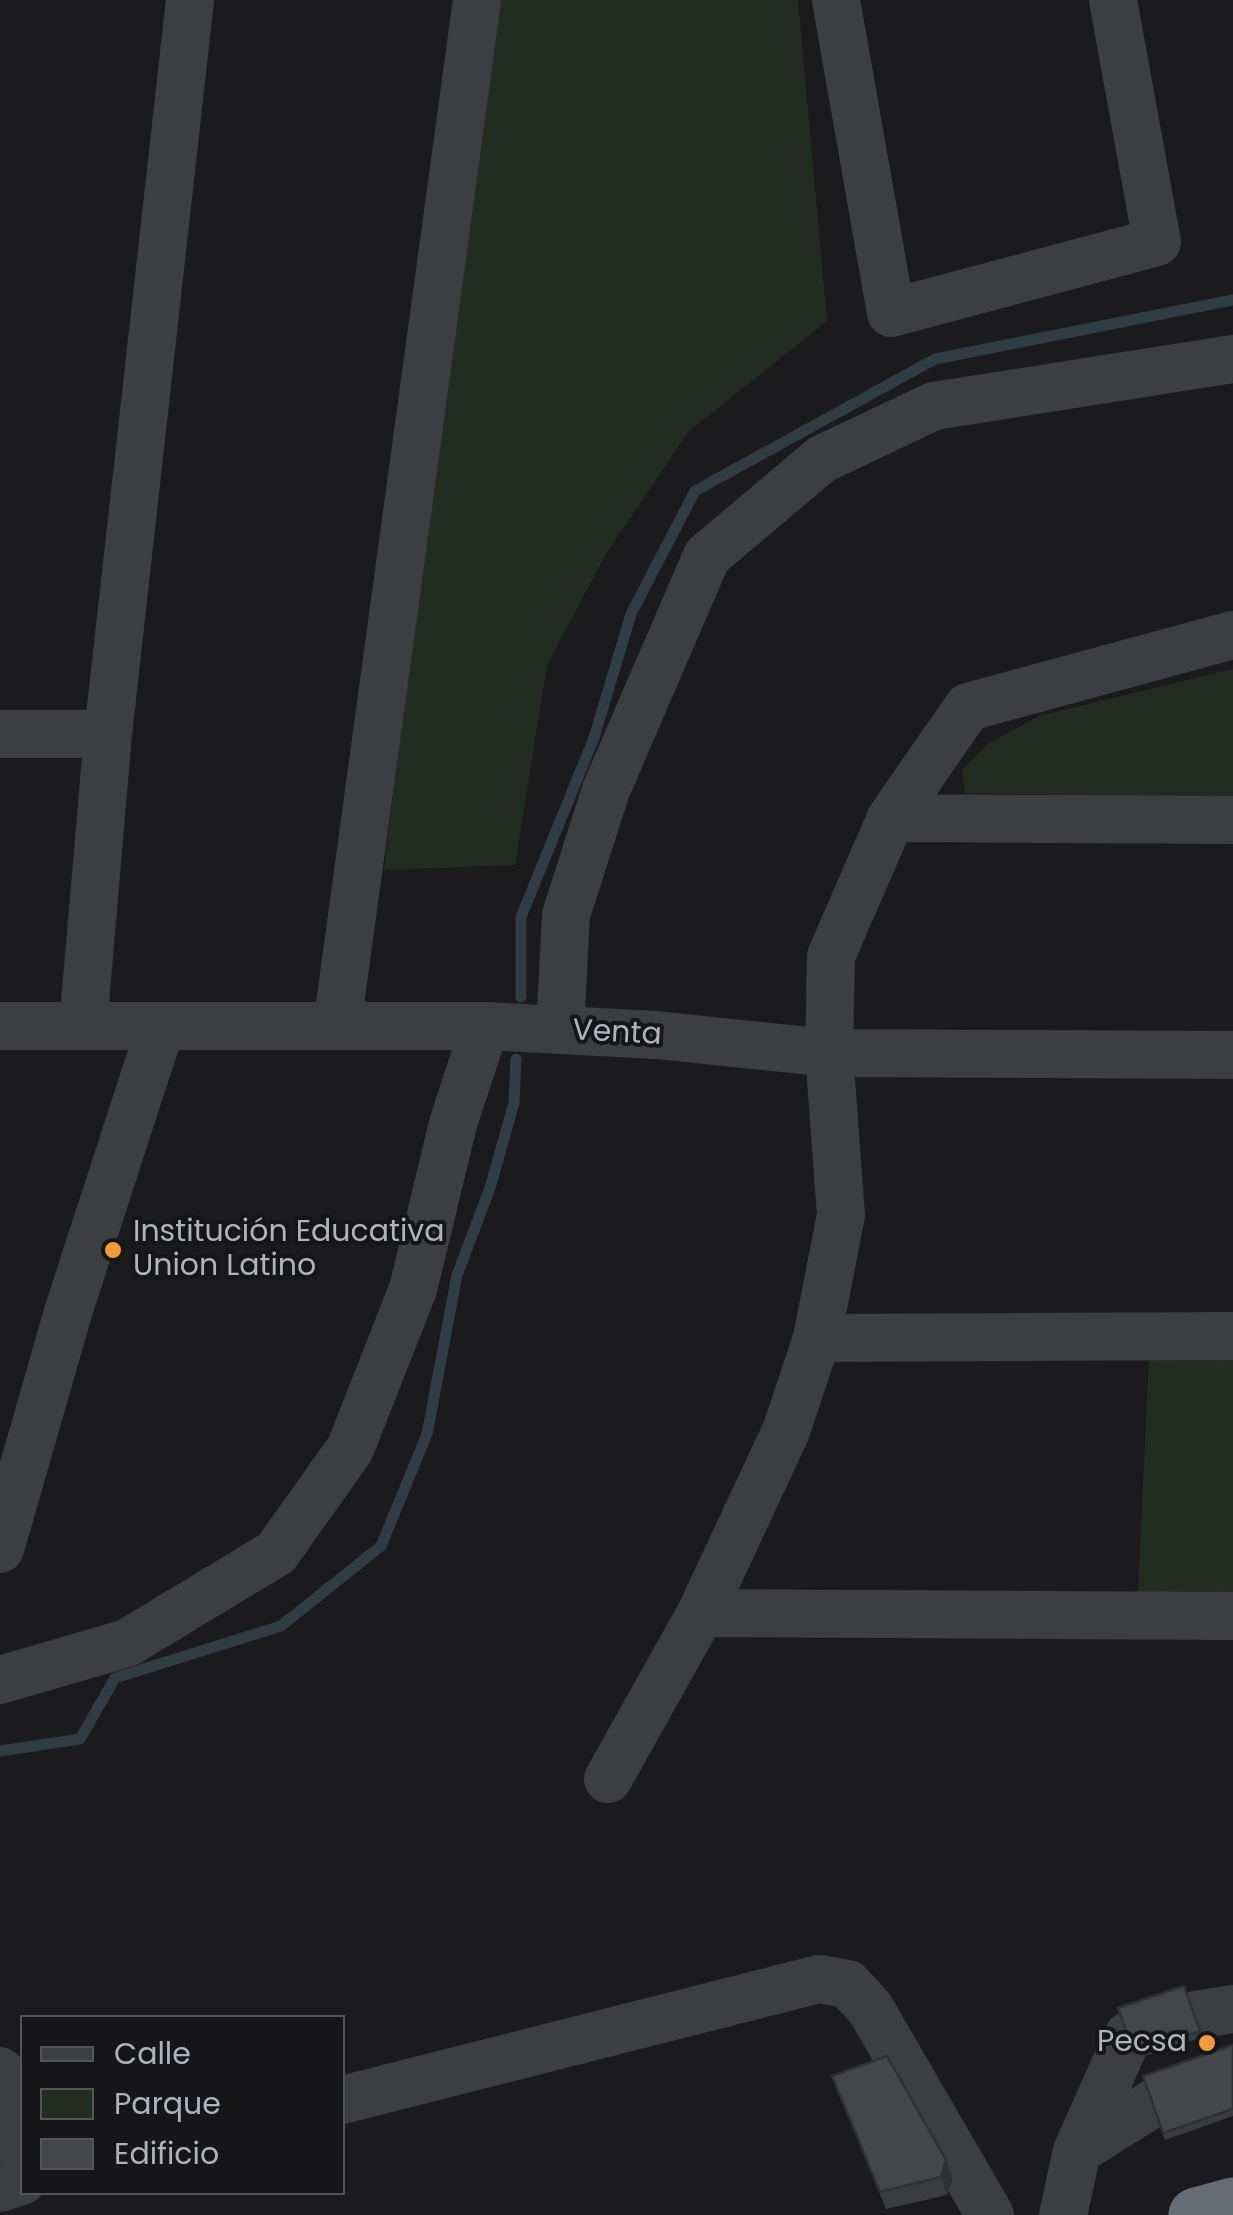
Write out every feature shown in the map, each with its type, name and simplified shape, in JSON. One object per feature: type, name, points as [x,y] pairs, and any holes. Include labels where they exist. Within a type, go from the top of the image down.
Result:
[{"type":"highway","points":[[1196,2215],[1233,2205]]},
{"type":"street","points":[[83,1026],[108,734],[190,0]]},
{"type":"street","points":[[337,1026],[476,0]]},
{"type":"street","points":[[836,0],[891,313],[1157,242],[1113,0]]},
{"type":"street","points":[[560,1030],[566,915],[606,790],[707,556],[822,459],[934,406],[1233,359]]},
{"type":"street","points":[[608,1779],[701,1613],[786,1431],[817,1338],[841,1215],[830,1054],[831,956],[892,818],[968,707],[1233,635]]},
{"type":"street","points":[[0,734],[108,734]]},
{"type":"street","points":[[892,818],[1233,820]]},
{"type":"street","name":"Venta","points":[[0,1026],[485,1026],[656,1035],[830,1054],[1233,1055]]},
{"type":"street","points":[[0,1548],[69,1310],[161,1026]]},
{"type":"street","points":[[0,1680],[128,1643],[276,1553],[350,1449],[413,1290],[454,1124],[485,1026]]},
{"type":"street","points":[[817,1338],[1233,1336]]},
{"type":"street","points":[[701,1613],[1233,1616]]},
{"type":"street","points":[[345,2099],[819,1979],[848,1984],[870,2008],[990,2215]]},
{"type":"street","points":[[1063,2215],[1076,2152],[1128,2036]]},
{"type":"street","points":[[0,2071],[20,2145]]},
{"type":"street","points":[[1076,2152],[1152,2104]]},
{"type":"green space","points":[[490,0],[798,0],[827,321],[688,432],[606,554],[547,665],[515,865],[384,870]]},
{"type":"green space","points":[[1233,669],[1233,798],[965,793],[962,770],[988,744],[1039,716]]},
{"type":"green space","points":[[1149,1357],[1233,1358],[1233,1597],[1138,1594]]},
{"type":"building","points":[[1184,1986],[1200,2031],[1134,2053],[1118,2008]]},
{"type":"building","points":[[1233,2045],[1233,2109],[1163,2133],[1143,2076]]},
{"type":"building","points":[[887,2056],[946,2160],[941,2177],[880,2192],[832,2076]]},
{"type":"waterway","points":[[521,997],[521,917],[594,738],[631,614],[695,491],[935,359],[1233,300]]},
{"type":"waterway","points":[[0,1751],[80,1739],[115,1678],[281,1626],[381,1546],[427,1434],[457,1275],[490,1188],[514,1103],[516,1059]]},
{"type":"place","name":"Institución Educativa Union Latino","points":[[113,1250]]},
{"type":"place","name":"Pecsa","points":[[1207,2043]]}]
